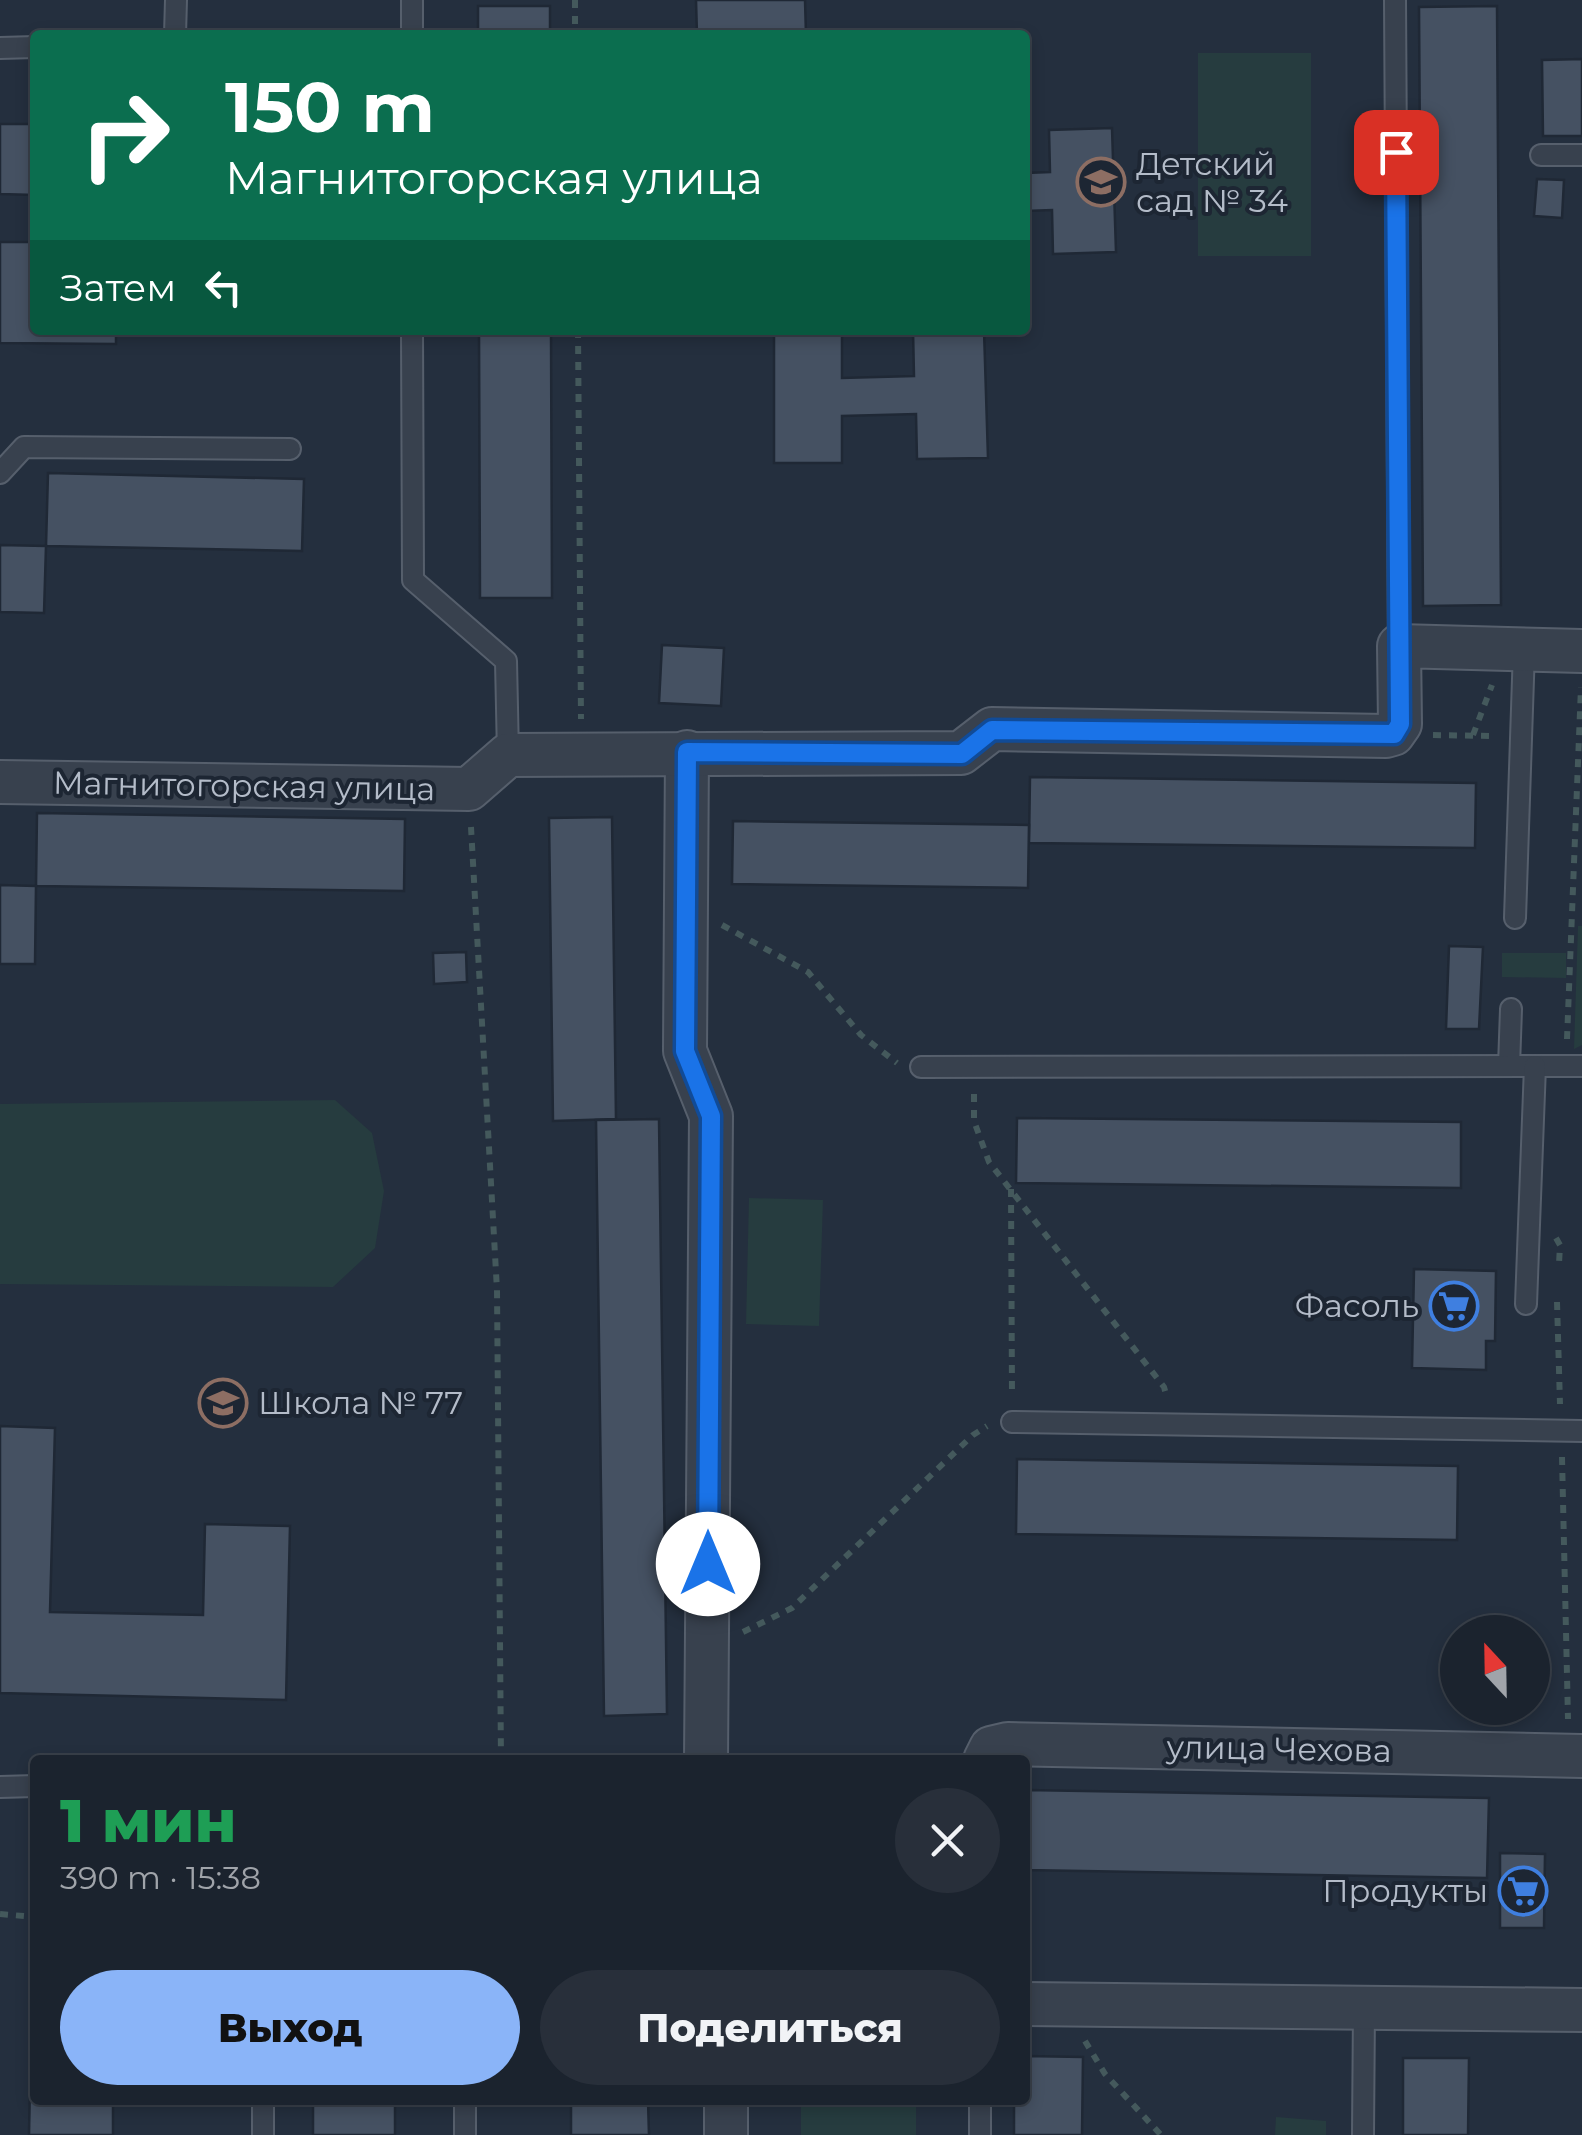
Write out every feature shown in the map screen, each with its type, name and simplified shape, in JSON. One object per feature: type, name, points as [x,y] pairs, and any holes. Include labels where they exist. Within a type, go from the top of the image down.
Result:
[{"type":"street","points":[[508,756],[687,752],[962,754],[992,730],[1394,734],[1400,724],[1400,646],[1582,650]]},
{"type":"street","points":[[687,752],[685,1051],[711,1116],[706,1755]]},
{"type":"street","name":"Магнитогорская улица","points":[[0,782],[469,789],[508,756]]},
{"type":"street","name":"улица Чехова","points":[[988,1755],[991,1748],[1008,1744],[1575,1756]]},
{"type":"street","points":[[1030,2004],[1582,2010]]},
{"type":"street","points":[[726,2105],[726,2135]]},
{"type":"lane","points":[[176,0],[176,30]]},
{"type":"lane","points":[[412,0],[412,30]]},
{"type":"lane","points":[[1395,0],[1400,646]]},
{"type":"lane","points":[[0,48],[30,47]]},
{"type":"lane","points":[[1541,155],[1582,154]]},
{"type":"lane","points":[[412,335],[413,580],[506,662],[508,756]]},
{"type":"lane","points":[[0,472],[24,447],[290,449]]},
{"type":"lane","points":[[1515,649],[1522,736],[1516,918]]},
{"type":"lane","points":[[1509,1066],[1510,1009]]},
{"type":"lane","points":[[1526,1304],[1535,1066]]},
{"type":"lane","points":[[920,1067],[1574,1066]]},
{"type":"lane","points":[[1012,1422],[1571,1431]]},
{"type":"lane","points":[[0,1787],[30,1786]]},
{"type":"lane","points":[[1363,2135],[1364,2007]]},
{"type":"lane","points":[[263,2105],[263,2135]]},
{"type":"lane","points":[[466,2105],[466,2135]]},
{"type":"lane","points":[[980,2105],[980,2135]]},
{"type":"path","points":[[575,0],[575,30]]},
{"type":"path","points":[[578,335],[581,753]]},
{"type":"path","points":[[1472,735],[1515,649]]},
{"type":"path","points":[[1574,1066],[1582,670]]},
{"type":"path","points":[[1394,734],[1522,736]]},
{"type":"path","points":[[469,789],[496,1290],[501,1755]]},
{"type":"path","points":[[686,922],[719,924],[808,972],[881,1052],[892,1061],[920,1067]]},
{"type":"path","points":[[975,1067],[974,1120],[979,1142],[1010,1189],[1164,1388],[1166,1424]]},
{"type":"path","points":[[707,1639],[750,1630],[778,1618],[972,1435],[984,1427],[1012,1422],[1010,1189]]},
{"type":"path","points":[[1529,1233],[1556,1239],[1560,1245],[1559,1279]]},
{"type":"path","points":[[1558,1296],[1571,1431],[1575,1756]]},
{"type":"path","points":[[0,1914],[30,1916]]},
{"type":"path","points":[[1081,2005],[1090,2054],[1162,2135]]},
{"type":"green space","points":[[1198,53],[1311,53],[1311,256],[1198,256]]},
{"type":"green space","points":[[1578,926],[1582,926],[1582,1045],[1574,1049]]},
{"type":"green space","points":[[1502,953],[1566,953],[1566,978],[1502,977]]},
{"type":"green space","points":[[335,1100],[372,1133],[384,1191],[375,1248],[333,1287],[0,1284],[0,1104]]},
{"type":"green space","points":[[749,1198],[823,1200],[819,1326],[746,1324]]},
{"type":"green space","points":[[801,2105],[916,2105],[916,2135],[801,2135]]},
{"type":"green space","points":[[1276,2117],[1326,2121],[1326,2135],[1275,2135]]},
{"type":"building","points":[[696,0],[805,0],[806,30],[697,30]]},
{"type":"building","points":[[478,6],[550,6],[550,30],[478,30]]},
{"type":"building","points":[[1497,6],[1501,605],[1423,606],[1419,7]]},
{"type":"building","points":[[1582,59],[1582,136],[1543,136],[1542,60]]},
{"type":"building","points":[[0,124],[30,124],[30,195],[0,194]]},
{"type":"building","points":[[1112,128],[1116,252],[1053,254],[1052,210],[1030,211],[1030,173],[1050,172],[1049,130]]},
{"type":"building","points":[[1537,179],[1564,180],[1562,218],[1534,216]]},
{"type":"building","points":[[0,242],[30,242],[30,335],[116,335],[116,344],[0,343]]},
{"type":"building","points":[[479,335],[551,335],[552,598],[480,598]]},
{"type":"building","points":[[774,335],[842,335],[842,378],[914,376],[913,335],[984,335],[988,458],[917,459],[916,414],[842,416],[842,463],[774,463]]},
{"type":"building","points":[[48,473],[304,479],[302,551],[46,546]]},
{"type":"building","points":[[0,545],[46,546],[44,613],[0,612]]},
{"type":"building","points":[[662,645],[724,648],[721,706],[659,703]]},
{"type":"building","points":[[1030,777],[1476,783],[1475,848],[1029,843]]},
{"type":"building","points":[[37,813],[405,819],[404,891],[36,886]]},
{"type":"building","points":[[612,817],[616,1119],[553,1121],[549,818]]},
{"type":"building","points":[[733,821],[1029,825],[1028,888],[732,884]]},
{"type":"building","points":[[0,885],[36,886],[35,964],[0,964]]},
{"type":"building","points":[[1449,946],[1483,947],[1479,1029],[1446,1029]]},
{"type":"building","points":[[466,952],[467,982],[434,984],[433,953]]},
{"type":"building","points":[[1017,1118],[1461,1122],[1461,1188],[1016,1183]]},
{"type":"building","points":[[659,1119],[667,1714],[604,1716],[596,1120]]},
{"type":"building","name":"Фасоль","points":[[1414,1269],[1496,1271],[1495,1341],[1486,1341],[1486,1370],[1412,1368]]},
{"type":"building","points":[[0,1426],[55,1428],[50,1612],[203,1615],[205,1524],[290,1526],[286,1700],[0,1693]]},
{"type":"building","points":[[1017,1459],[1458,1466],[1457,1540],[1016,1534]]},
{"type":"building","points":[[1030,1790],[1489,1798],[1487,1878],[1030,1870]]},
{"type":"building","name":"Продукты","points":[[1500,1853],[1545,1854],[1544,1928],[1500,1928]]},
{"type":"building","points":[[1030,2056],[1083,2057],[1082,2135],[1014,2135],[1014,2105],[1030,2105]]},
{"type":"building","points":[[1403,2058],[1469,2058],[1468,2135],[1403,2135]]},
{"type":"building","points":[[30,2084],[30,2105],[113,2105],[113,2135],[29,2135]]},
{"type":"building","points":[[313,2105],[395,2105],[395,2135],[313,2135]]},
{"type":"building","points":[[571,2105],[648,2105],[649,2135],[571,2135]]},
{"type":"place","name":"Детский сад № 34","points":[[1101,182]]},
{"type":"place","name":"Фасоль","points":[[1454,1306]]},
{"type":"place","name":"Школа № 77","points":[[223,1403]]},
{"type":"place","name":"Продукты","points":[[1523,1891]]},
{"type":"route","points":[[708,1564],[711,1116],[685,1051],[687,752],[962,754],[992,730],[1394,734],[1400,724],[1396,152]]}]
